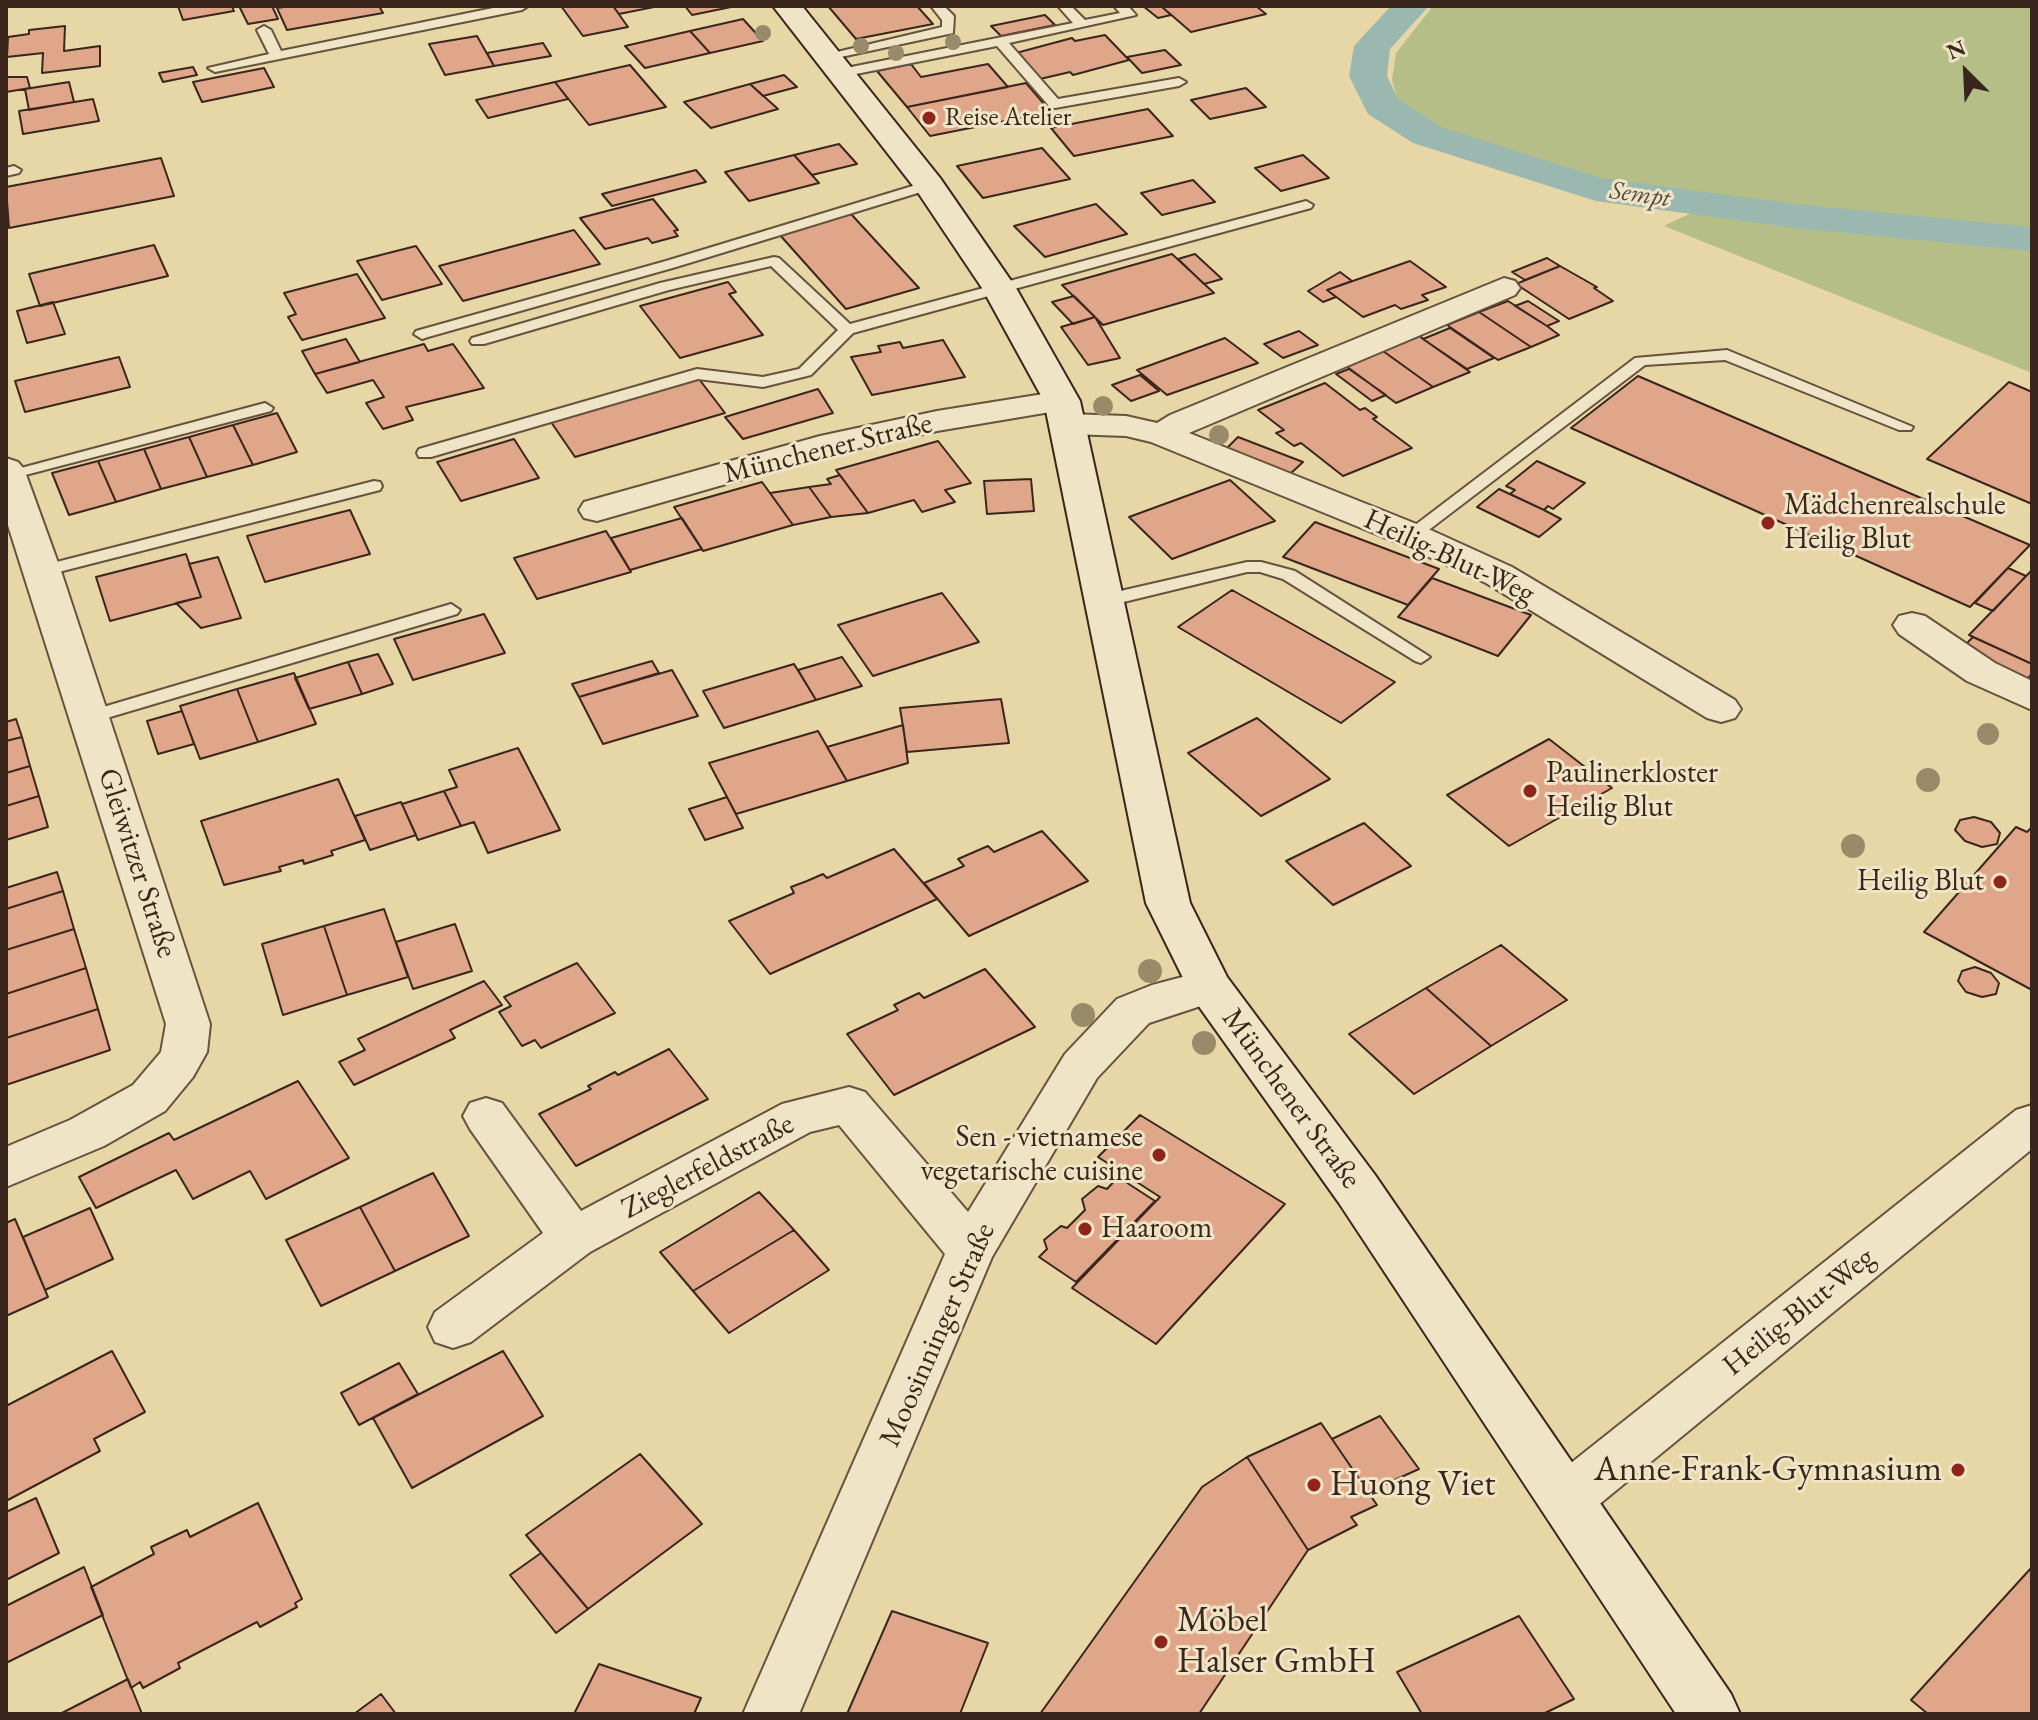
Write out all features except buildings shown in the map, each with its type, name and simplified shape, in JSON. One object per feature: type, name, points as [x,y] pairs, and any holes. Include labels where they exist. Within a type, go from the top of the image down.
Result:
[{"type":"street","name":"Münchener Straße","points":[[787,6],[929,185],[999,288],[1066,413],[1168,903],[1209,986],[1357,1189],[1710,1714]]},
{"type":"street","points":[[1163,435],[1182,422],[1504,288]]},
{"type":"street","name":"Münchener Straße","points":[[597,510],[820,446],[937,421],[1066,413]]},
{"type":"street","name":"Heilig-Blut-Weg","points":[[1066,413],[1163,435],[1411,535],[1499,575],[1721,709]]},
{"type":"street","name":"Gleiwitzer Straße","points":[[6,1168],[87,1133],[149,1098],[171,1075],[186,1042],[188,1024],[90,717],[29,563],[7,472]]},
{"type":"street","points":[[1912,625],[1981,672],[2032,697]]},
{"type":"street","name":"Moosinninger Straße","points":[[771,1714],[971,1250],[1081,1066],[1133,1011],[1209,986]]},
{"type":"street","name":"Zieglerfeldstraße","points":[[453,1327],[573,1238],[798,1117],[849,1105],[971,1250]]},
{"type":"street","points":[[486,1116],[573,1238]]},
{"type":"street","name":"Heilig-Blut-Weg","points":[[1566,1499],[2032,1123]]},
{"type":"lane","points":[[215,68],[522,6]]},
{"type":"lane","points":[[834,65],[885,38],[948,30],[949,19],[937,6]]},
{"type":"lane","points":[[1064,6],[1082,25]]},
{"type":"lane","points":[[834,65],[1000,41],[1130,15],[1120,6]]},
{"type":"lane","points":[[264,30],[277,56]]},
{"type":"lane","points":[[1000,41],[1055,104],[1179,82]]},
{"type":"lane","points":[[422,334],[671,264],[929,185]]},
{"type":"lane","points":[[425,453],[697,374],[763,382],[805,372],[847,330],[1306,205]]},
{"type":"lane","points":[[478,341],[665,286],[774,261],[847,330]]},
{"type":"lane","points":[[1411,535],[1641,361],[1727,355],[1905,427]]},
{"type":"lane","points":[[7,472],[265,408]]},
{"type":"lane","points":[[29,563],[374,486]]},
{"type":"lane","points":[[1103,601],[1247,567],[1261,567],[1289,575],[1421,657]]},
{"type":"lane","points":[[90,717],[451,610]]},
{"type":"green space","points":[[1433,6],[2032,8],[2032,373],[1664,226],[1706,206],[1664,204],[1619,188],[1597,185],[1518,162],[1438,132],[1399,105],[1392,80],[1396,53]]},
{"type":"waterway","name":"Sempt","points":[[1411,6],[1372,46],[1368,76],[1382,106],[1427,135],[1596,189],[1795,216],[2032,239]]},
{"type":"place","name":"Reise Atelier","points":[[929,118]]},
{"type":"place","name":"Mädchenrealschule Heilig Blut","points":[[1768,523]]},
{"type":"place","name":"Paulinerkloster Heilig Blut","points":[[1530,791]]},
{"type":"place","name":"Heilig Blut","points":[[2000,882]]},
{"type":"place","name":"Sen - vietnamese vegetarische cuisine","points":[[1159,1155]]},
{"type":"place","name":"Haaroom","points":[[1085,1229]]},
{"type":"place","name":"Anne-Frank-Gymnasium","points":[[1958,1470]]},
{"type":"place","name":"Huong Viet","points":[[1314,1485]]},
{"type":"place","name":"Möbel Halser GmbH","points":[[1161,1642]]}]
